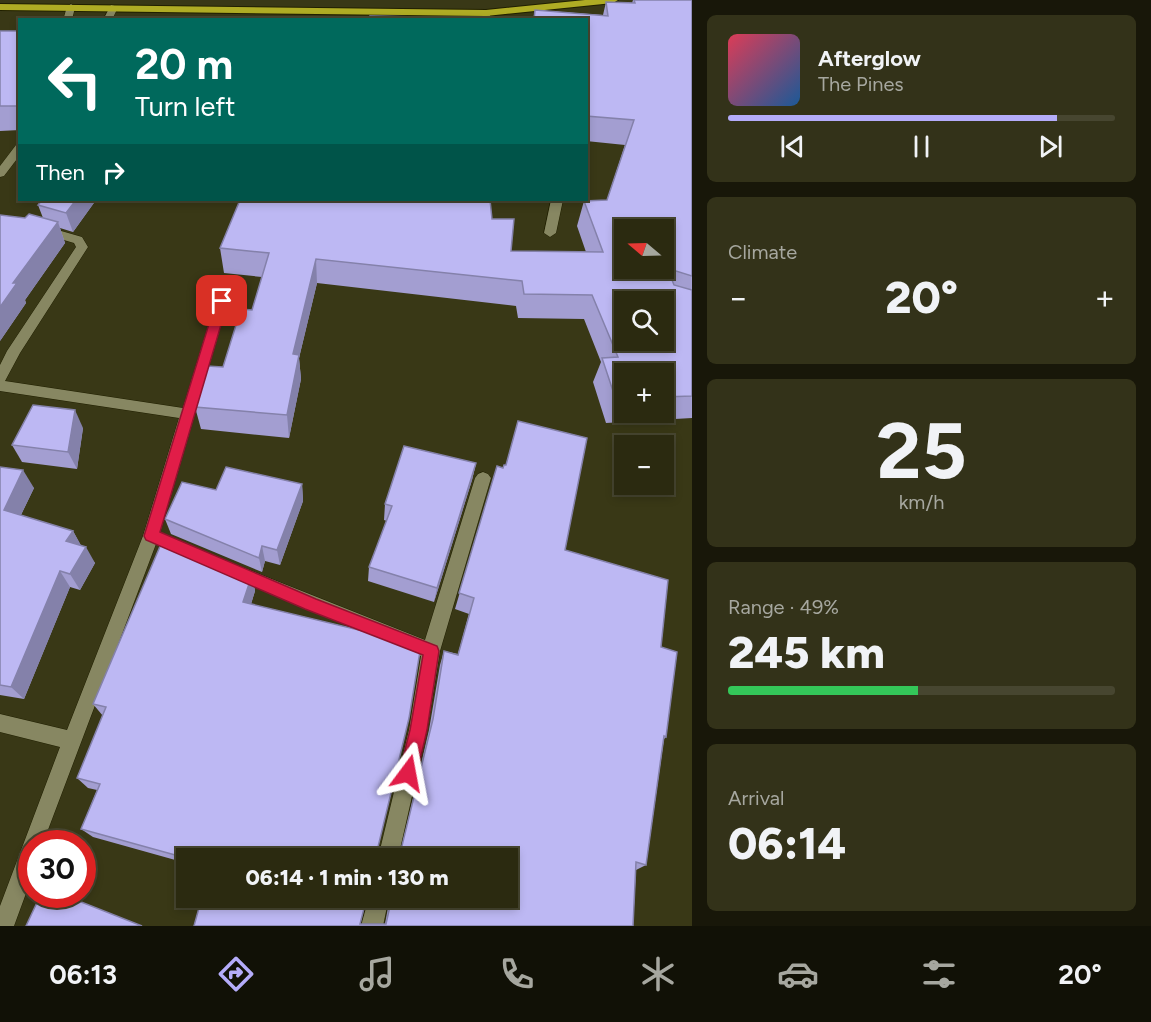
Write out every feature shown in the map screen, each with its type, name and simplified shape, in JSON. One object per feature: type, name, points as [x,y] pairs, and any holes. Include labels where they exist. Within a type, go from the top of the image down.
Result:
[{"type":"highway","points":[[485,0],[487,16]]},
{"type":"highway","points":[[0,7],[114,7],[487,16],[613,0]]},
{"type":"street","points":[[68,18],[71,7]]},
{"type":"street","points":[[108,18],[114,7]]},
{"type":"street","points":[[0,174],[18,150]]},
{"type":"street","points":[[550,233],[557,201]]},
{"type":"street","points":[[0,378],[14,351],[82,247],[78,240],[33,228]]},
{"type":"street","points":[[38,830],[72,741],[157,538],[188,414],[222,301]]},
{"type":"street","points":[[0,386],[188,414]]},
{"type":"street","points":[[390,848],[418,730],[431,651],[483,478]]},
{"type":"street","points":[[215,563],[431,651]]},
{"type":"street","points":[[0,723],[72,741]]},
{"type":"street","points":[[3,926],[18,886]]},
{"type":"street","points":[[372,926],[376,908]]},
{"type":"building","points":[[692,0],[692,276],[674,270],[674,219],[614,219],[614,279],[672,280],[674,285],[692,290],[692,396],[674,397],[674,363],[614,363],[614,394],[602,358],[618,357],[615,351],[674,351],[674,291],[614,291],[614,347],[592,295],[524,294],[522,281],[316,259],[293,354],[299,355],[287,415],[195,407],[207,366],[223,367],[241,309],[252,310],[269,253],[220,248],[240,201],[490,201],[492,219],[514,219],[511,251],[603,252],[584,201],[607,200],[634,120],[588,116],[588,18],[534,18],[535,10],[608,16],[606,2]]},
{"type":"building","points":[[370,16],[420,17],[420,18],[370,18]]},
{"type":"building","points":[[0,31],[18,31],[18,106],[0,106]]},
{"type":"building","points":[[41,201],[75,201],[66,213],[38,205]]},
{"type":"building","points":[[29,214],[58,222],[13,283],[17,283],[0,307],[0,215],[25,218]]},
{"type":"building","points":[[33,405],[75,410],[68,452],[12,445]]},
{"type":"building","points":[[518,421],[587,438],[565,550],[668,580],[661,647],[677,652],[646,865],[636,862],[633,926],[194,926],[199,908],[364,908],[360,924],[386,924],[390,908],[518,908],[518,848],[401,848],[433,719],[444,651],[458,655],[474,598],[459,593],[497,466],[503,468],[506,465]]},
{"type":"building","points":[[404,446],[476,463],[437,588],[369,567],[392,506],[385,504]]},
{"type":"building","points":[[0,467],[23,470],[4,510],[73,531],[66,541],[86,547],[70,574],[60,571],[11,687],[0,685]]},
{"type":"building","points":[[226,467],[302,484],[277,550],[262,546],[259,558],[165,519],[182,482],[216,490]]},
{"type":"building","points":[[164,537],[252,575],[243,602],[421,645],[409,718],[378,848],[176,848],[176,855],[96,833],[96,830],[81,829],[100,784],[77,778],[106,707],[93,704]]},
{"type":"building","points":[[34,908],[96,908],[142,926],[26,926]]},
{"type":"route","points":[[222,301],[151,536],[311,604],[431,651],[418,730],[408,773]]}]
